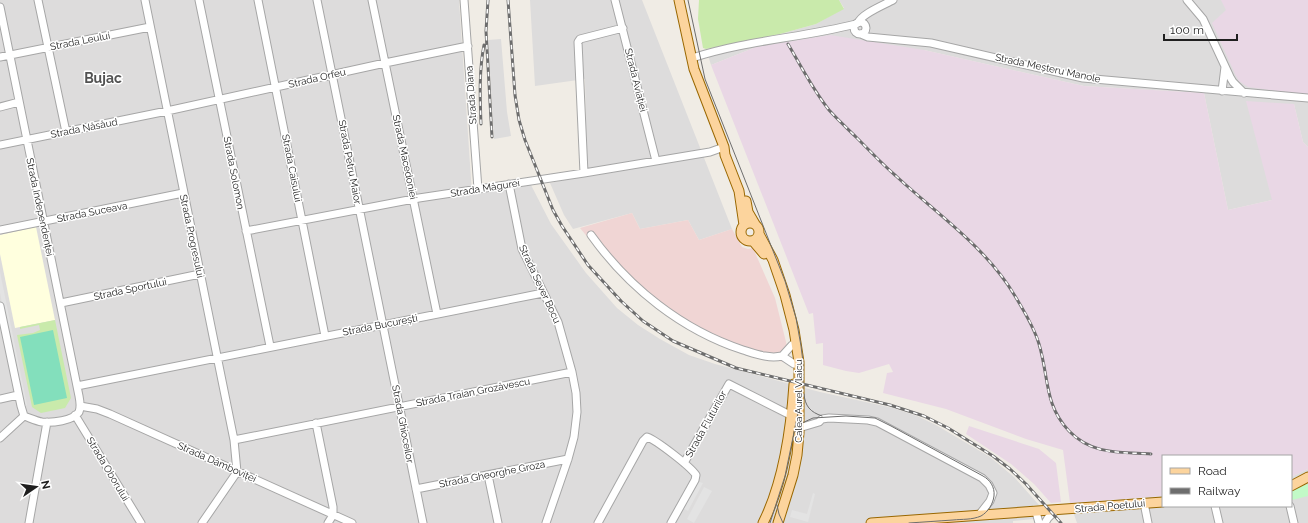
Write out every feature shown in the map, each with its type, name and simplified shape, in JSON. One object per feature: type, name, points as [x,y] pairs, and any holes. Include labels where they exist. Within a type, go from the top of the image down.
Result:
[{"type":"main road","name":"Calea Aurel Vlaicu","points":[[679,0],[696,75],[724,147],[725,155],[739,191],[744,225],[740,232],[746,241],[756,238]]},
{"type":"main road","name":"Calea Aurel Vlaicu","points":[[724,147],[728,150],[739,176],[744,191],[748,212],[759,230],[756,238],[770,265],[780,296],[792,345],[794,364],[792,416],[779,478],[762,523]]},
{"type":"main road","points":[[744,225],[749,223],[755,224]]},
{"type":"main road","name":"Calea Aurel Vlaicu","points":[[756,238],[773,260],[778,274],[794,330],[799,362],[799,428],[797,455],[780,523]]},
{"type":"main road","points":[[1292,486],[1308,478]]},
{"type":"main road","name":"Strada Poetului","points":[[871,523],[1162,502]]},
{"type":"street","points":[[38,0],[66,132]]},
{"type":"street","name":"Strada Progresului","points":[[145,0],[234,440],[237,472]]},
{"type":"street","name":"Strada Solomon","points":[[199,0],[270,346]]},
{"type":"street","name":"Strada Caisului","points":[[258,0],[325,336]]},
{"type":"street","name":"Strada Petru Maior","points":[[317,0],[383,324]]},
{"type":"street","name":"Strada Macedoniei","points":[[372,0],[437,314]]},
{"type":"street","name":"Strada Diana","points":[[464,0],[478,189]]},
{"type":"street","name":"Strada Aviației","points":[[615,0],[656,161]]},
{"type":"street","points":[[869,14],[865,31],[859,33],[854,28],[861,18],[893,0]]},
{"type":"street","points":[[1187,0],[1203,19],[1233,82],[1244,93]]},
{"type":"street","name":"Strada Independenței","points":[[0,7],[80,406]]},
{"type":"street","points":[[692,58],[738,45],[834,29],[857,23],[862,23],[876,37]]},
{"type":"street","name":"Strada Leului","points":[[0,57],[150,27]]},
{"type":"street","points":[[584,173],[578,42],[580,39],[623,28]]},
{"type":"street","name":"Strada Meșteru Manole","points":[[834,29],[859,33],[868,37],[931,43],[1083,78],[1308,98]]},
{"type":"street","name":"Strada Orfeu","points":[[167,111],[276,88],[332,74],[468,46]]},
{"type":"street","points":[[1222,91],[1225,67]]},
{"type":"street","points":[[0,107],[19,102]]},
{"type":"street","name":"Strada Năsăud","points":[[0,145],[167,111]]},
{"type":"street","name":"Strada Măgurei","points":[[246,231],[413,199],[710,152],[724,147]]},
{"type":"street","name":"Strada Sever Bocu","points":[[509,184],[522,249],[558,322],[572,372],[576,393],[576,426],[568,459],[546,523]]},
{"type":"street","name":"Strada Suceava","points":[[0,230],[183,193]]},
{"type":"street","points":[[591,235],[612,262],[633,283],[655,303],[684,322],[703,333],[737,348],[770,357],[782,356],[794,364]]},
{"type":"street","name":"Strada Sportului","points":[[60,303],[200,274]]},
{"type":"street","name":"Strada București","points":[[77,386],[270,346],[543,293]]},
{"type":"street","points":[[0,306],[18,395],[24,416]]},
{"type":"street","name":"Strada Ghioceilor","points":[[383,324],[423,523]]},
{"type":"street","points":[[782,356],[792,345]]},
{"type":"street","name":"Strada Traian Grozăvescu","points":[[234,440],[572,372]]},
{"type":"street","name":"Strada Fluturilor","points":[[684,463],[729,384],[792,416]]},
{"type":"street","points":[[0,399],[18,395]]},
{"type":"street","points":[[24,416],[34,420],[47,422],[69,418],[79,411],[80,406]]},
{"type":"street","name":"Strada Dâmboviței","points":[[80,406],[97,409],[110,414],[352,523]]},
{"type":"street","name":"Strada Oborului","points":[[75,415],[141,523]]},
{"type":"street","points":[[0,438],[24,416]]},
{"type":"street","points":[[799,428],[825,419],[835,418],[877,422],[982,478],[991,487],[993,493],[990,501],[979,515]]},
{"type":"street","points":[[29,523],[47,422]]},
{"type":"street","points":[[316,423],[332,500],[333,515],[328,523]]},
{"type":"street","name":"Strada Fluturilor","points":[[598,523],[643,441],[647,437],[662,446],[684,463],[695,473],[696,476],[671,523]]},
{"type":"street","name":"Strada Gheorghe Groza","points":[[416,489],[568,459]]},
{"type":"street","points":[[202,523],[237,472]]},
{"type":"street","points":[[488,475],[498,523]]},
{"type":"street","points":[[1144,503],[1148,523]]},
{"type":"street","points":[[1215,507],[1219,523]]},
{"type":"street","points":[[1290,507],[1294,523]]},
{"type":"street","points":[[1046,523],[1048,518],[1056,510]]},
{"type":"street","points":[[1036,512],[1039,523]]},
{"type":"shaded area","points":[[0,0],[459,0],[472,194],[531,185],[551,224],[586,273],[617,308],[638,325],[689,355],[715,364],[820,392],[893,408],[917,416],[936,425],[990,457],[1014,477],[1039,505],[1033,505],[1034,519],[1013,521],[1013,523],[0,523]]},
{"type":"shaded area","points":[[530,0],[642,0],[732,229],[699,240],[688,220],[640,229],[632,213],[573,229],[564,215],[550,183],[587,175],[585,79],[535,86]]},
{"type":"shaded area","points":[[839,0],[1308,0],[1308,147],[1303,142],[1294,104],[1272,200],[1228,210],[1204,93],[1084,86],[924,50],[756,47],[711,65],[706,49],[780,34],[816,24],[844,8]]},
{"type":"shaded area","points":[[1221,0],[1308,0],[1308,95],[1248,87],[1239,81],[1212,23],[1226,10]]},
{"type":"shaded area","points":[[830,35],[924,50],[1084,86],[1204,93],[1228,210],[1272,200],[1246,101],[1294,104],[1303,142],[1308,147],[1308,469],[1292,477],[1292,455],[1162,455],[1162,496],[1070,503],[1063,450],[1026,439],[946,409],[883,393],[887,373],[893,372],[889,364],[859,373],[823,365],[823,343],[816,344],[813,313],[809,314],[711,65],[756,47]]},
{"type":"shaded area","points":[[501,39],[507,112],[511,136],[494,139],[488,40]]},
{"type":"shaded area","points":[[632,213],[640,229],[688,220],[699,240],[732,229],[742,247],[748,249],[753,248],[775,298],[787,346],[789,363],[764,358],[669,316],[651,303],[612,267],[580,228]]},
{"type":"shaded area","points":[[36,227],[55,320],[15,328],[0,254],[0,235]]},
{"type":"shaded area","points":[[0,272],[27,405],[23,406],[0,293]]},
{"type":"shaded area","points":[[969,426],[1039,449],[1056,463],[1061,502],[1051,503],[1034,484],[1011,464],[966,434]]},
{"type":"shaded area","points":[[1308,469],[1308,523],[1077,523],[1070,503],[1162,496],[1162,507],[1292,507],[1292,477]]},
{"type":"shaded area","points":[[696,481],[703,483],[688,511],[681,507]]},
{"type":"shaded area","points":[[704,487],[712,491],[694,523],[687,519]]},
{"type":"shaded area","points":[[813,493],[815,494],[808,522],[790,517],[792,510],[807,514]]},
{"type":"green space","points":[[699,0],[839,0],[844,9],[816,24],[780,34],[706,49],[703,48],[698,19]]},
{"type":"green space","points":[[55,320],[71,398],[65,408],[41,413],[32,407],[17,335],[33,333],[40,330],[39,325],[20,329],[20,327]]},
{"type":"green space","points":[[53,330],[67,398],[34,405],[20,337]]},
{"type":"green space","points":[[1308,484],[1308,496],[1292,500],[1292,489]]},
{"type":"tram line","points":[[688,0],[705,79],[785,281],[796,318],[801,346],[803,362],[803,389],[785,476],[770,523]]},
{"type":"tram line","points":[[804,394],[809,408],[814,413],[822,416]]},
{"type":"tram line","points":[[795,432],[802,423],[813,418],[846,416],[875,418],[983,476],[993,487],[993,502],[990,508],[981,516],[967,519],[909,523]]},
{"type":"tram line","points":[[777,505],[783,523]]},
{"type":"railway","points":[[488,0],[486,31],[492,137]]},
{"type":"railway","points":[[508,0],[515,95],[519,120],[525,140],[553,210],[562,226],[588,265],[621,301],[643,321],[673,341],[736,368],[890,405],[924,416],[948,428],[993,456],[1010,469],[1026,484],[1061,523]]},
{"type":"railway","points":[[788,44],[812,86],[839,121],[886,167],[960,232],[990,262],[1003,278],[1022,307],[1034,331],[1042,356],[1051,401],[1055,411],[1069,431],[1078,439],[1087,444],[1107,451],[1151,454]]},
{"type":"railway","points":[[481,124],[480,94],[484,45]]},
{"type":"district","name":"Bujac","points":[[103,78]]}]
